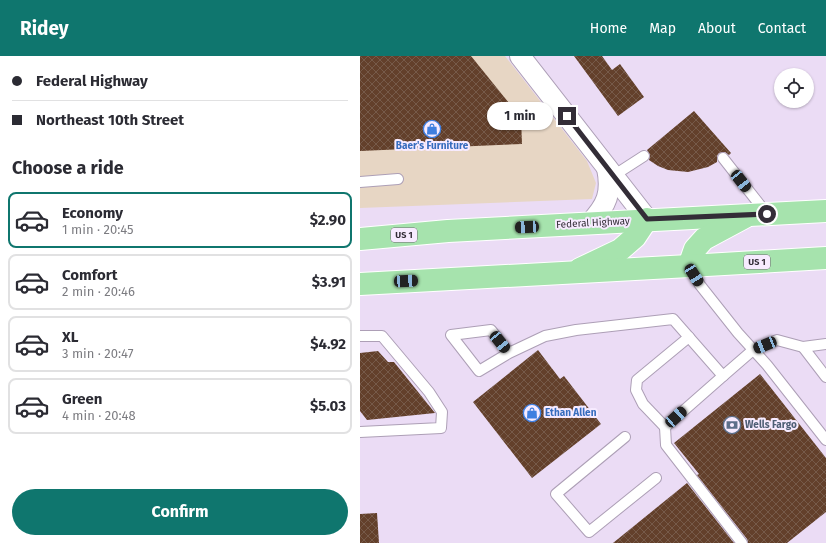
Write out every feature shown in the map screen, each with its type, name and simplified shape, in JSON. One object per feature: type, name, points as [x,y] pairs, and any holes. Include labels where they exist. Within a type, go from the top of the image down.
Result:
[{"type":"main road","name":"Federal Highway","points":[[360,239],[448,231],[826,210]]},
{"type":"main road","points":[[688,266],[695,249],[704,238],[759,214]]},
{"type":"main road","points":[[572,273],[620,250],[636,237],[647,219]]},
{"type":"main road","name":"US 1","points":[[360,284],[826,258]]},
{"type":"street","points":[[520,56],[647,219]]},
{"type":"street","points":[[590,223],[598,214],[607,198],[610,183],[610,172]]},
{"type":"lane","points":[[610,172],[644,156]]},
{"type":"lane","points":[[723,158],[759,214]]},
{"type":"lane","points":[[360,182],[398,180]]},
{"type":"lane","points":[[688,266],[705,291],[738,333],[767,364],[826,440]]},
{"type":"lane","points":[[509,353],[491,330],[451,336],[479,371],[509,353],[545,336],[576,330],[673,319],[723,376]]},
{"type":"lane","points":[[360,336],[382,336],[430,392],[442,412],[441,428],[360,432]]},
{"type":"lane","points":[[689,337],[637,380],[636,390],[643,404],[665,427],[666,445],[742,543]]},
{"type":"lane","points":[[665,427],[753,350],[777,340],[803,347],[826,344]]},
{"type":"lane","points":[[803,347],[826,377]]},
{"type":"lane","points":[[625,438],[556,494],[588,532],[656,478]]},
{"type":"shaded area","points":[[360,56],[505,56],[587,161],[596,183],[592,199],[360,208]]},
{"type":"building","points":[[360,56],[471,56],[521,118],[522,144],[360,151]]},
{"type":"building","points":[[574,56],[602,56],[612,70],[620,64],[644,97],[618,116]]},
{"type":"building","points":[[694,111],[731,153],[729,155],[725,152],[719,153],[717,156],[717,162],[708,167],[688,172],[668,170],[649,160],[650,155],[647,150]]},
{"type":"building","points":[[538,350],[560,379],[564,376],[601,424],[532,478],[473,402]]},
{"type":"building","points":[[378,351],[388,362],[394,362],[435,413],[367,420],[360,411],[360,353]]},
{"type":"building","points":[[760,374],[826,458],[826,512],[787,543],[748,543],[747,539],[697,475],[699,474],[674,443]]},
{"type":"building","points":[[687,483],[734,543],[613,543]]},
{"type":"building","points":[[377,513],[379,543],[360,543],[360,514]]},
{"type":"place","name":"Baer's Furniture","points":[[432,129]]},
{"type":"place","name":"Ethan Allen","points":[[532,413]]},
{"type":"place","name":"Wells Fargo","points":[[732,425]]},
{"type":"route","points":[[567,116],[647,219],[767,214]]}]
